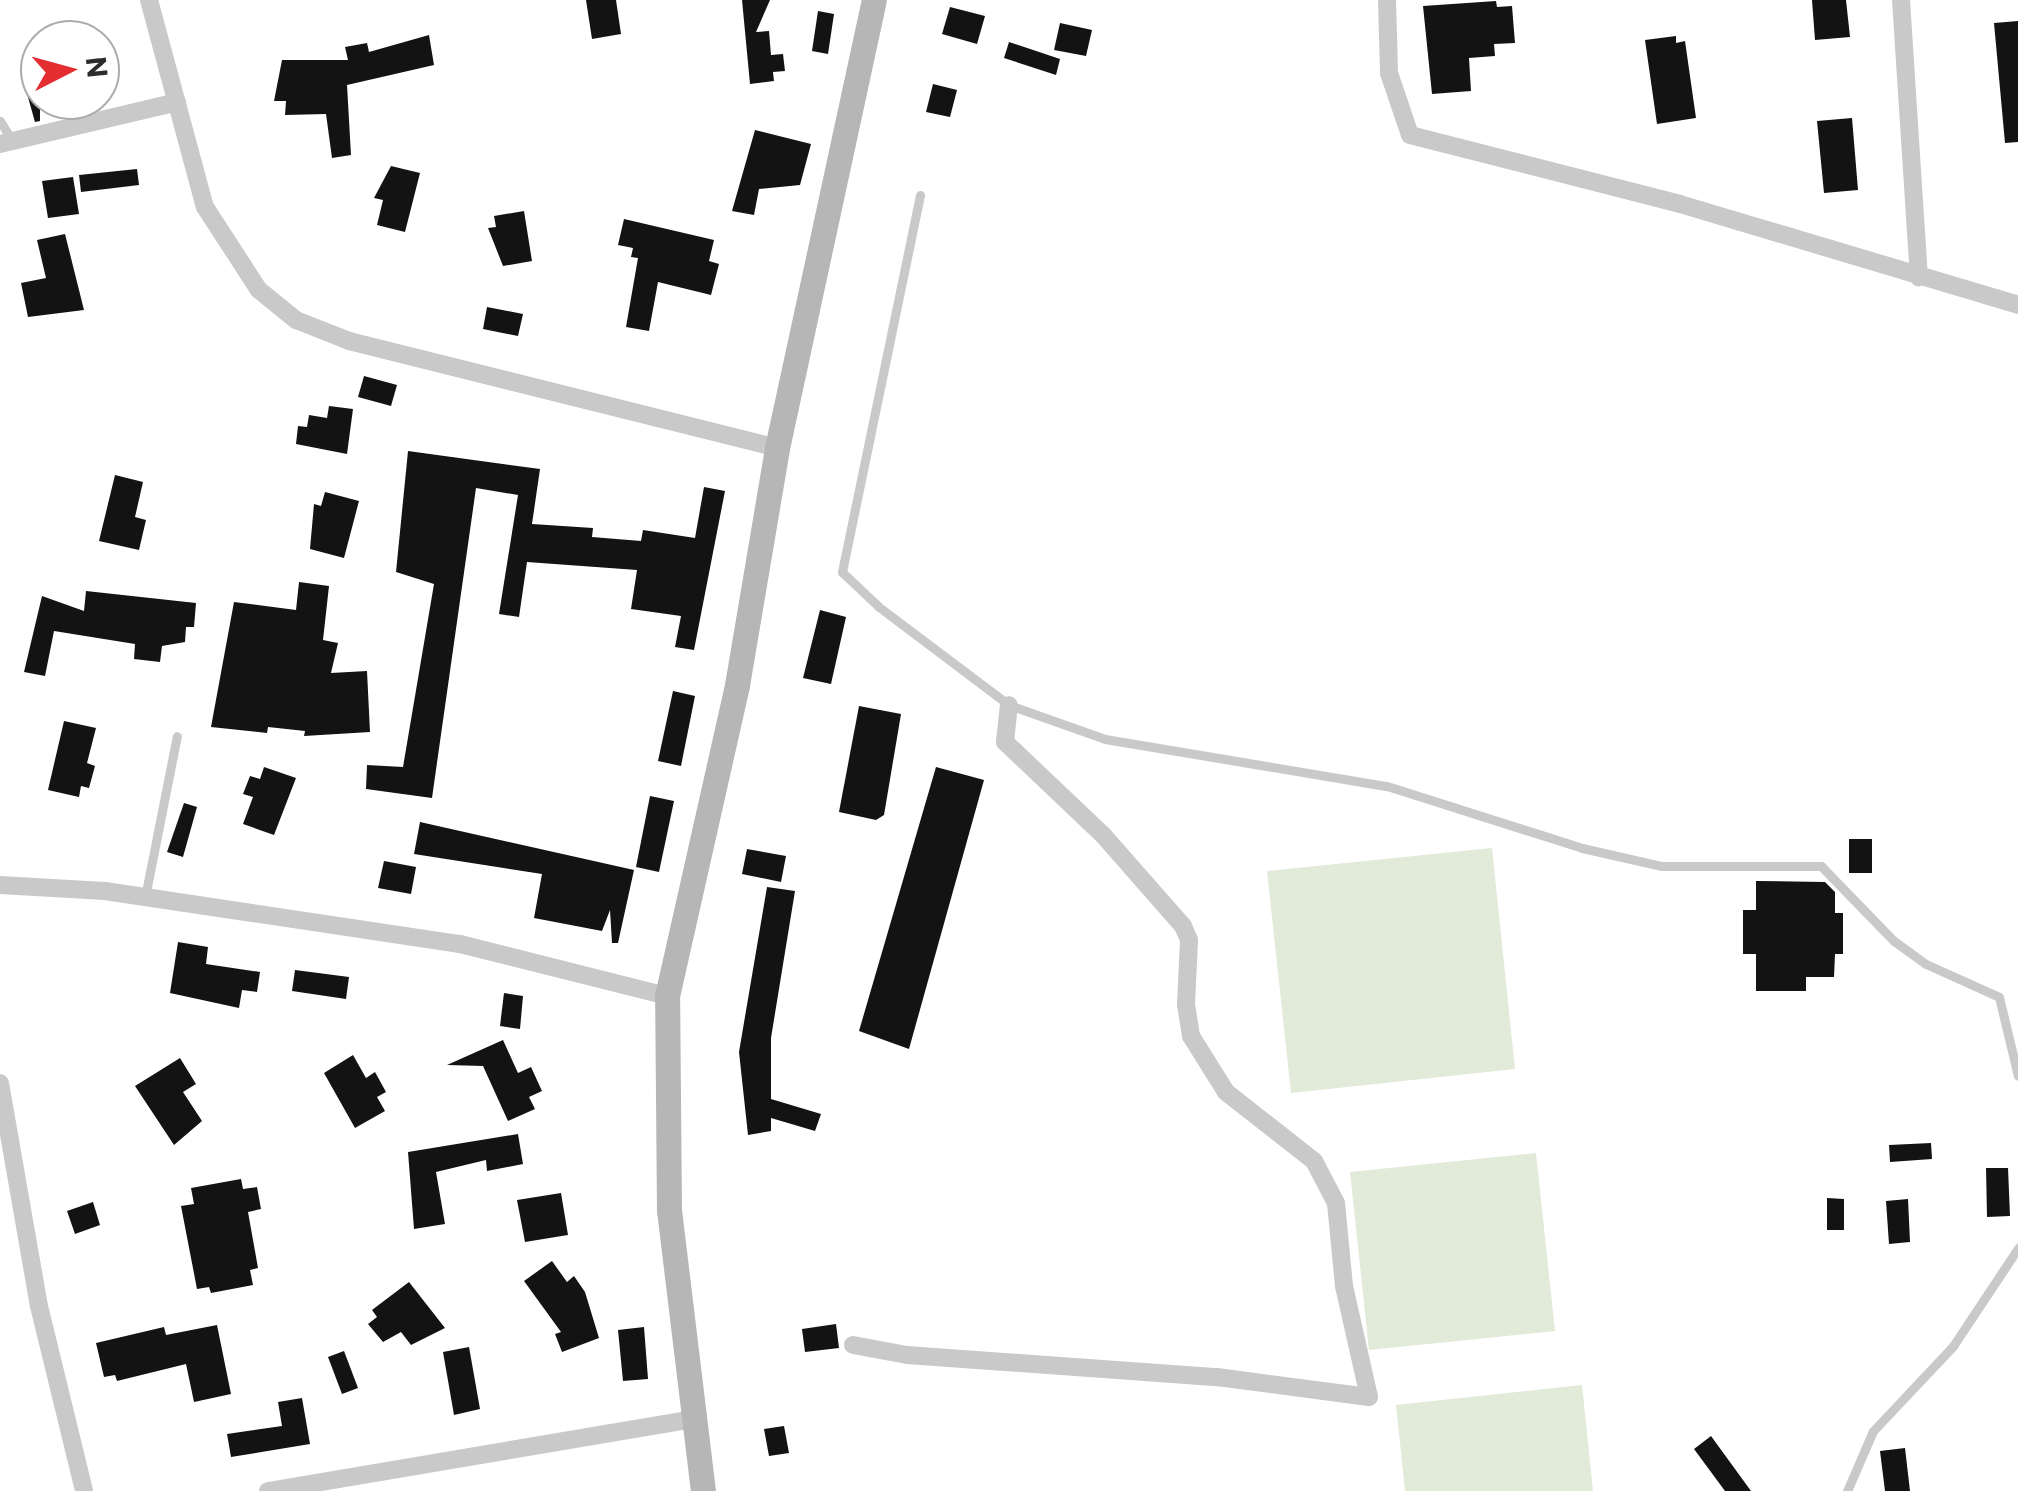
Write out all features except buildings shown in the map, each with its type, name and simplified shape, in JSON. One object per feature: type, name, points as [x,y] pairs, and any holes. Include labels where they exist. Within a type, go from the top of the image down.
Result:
[{"type":"street","points":[[149,0],[205,206],[259,290],[296,320],[349,341],[777,448]]},
{"type":"street","points":[[703,1491],[669,1211],[667,996],[737,685],[777,448],[874,0]]},
{"type":"street","points":[[1386,0],[1395,105],[1410,135],[1680,204],[2018,305]]},
{"type":"street","points":[[1901,0],[1919,276]]},
{"type":"street","points":[[6,143],[177,102]]},
{"type":"street","points":[[853,1345],[907,1356],[1218,1377],[1369,1398],[1344,1286],[1336,1204],[1314,1160],[1226,1092],[1192,1036],[1186,1004],[1189,940],[1183,926],[1103,835],[1004,742],[1009,705]]},
{"type":"street","points":[[0,885],[144,897],[460,944],[667,996]]},
{"type":"street","points":[[0,1083],[8,1184],[84,1491]]},
{"type":"street","points":[[268,1491],[693,1420]]},
{"type":"lane","points":[[0,121],[6,143]]},
{"type":"lane","points":[[920,195],[842,572],[1009,705],[1105,739],[1388,786],[1582,848],[1662,866],[1821,866],[1926,964],[2000,997],[2018,1076]]},
{"type":"lane","points":[[144,897],[176,736]]},
{"type":"lane","points":[[1847,1491],[1873,1431],[1953,1346],[2018,1248]]},
{"type":"green space","points":[[1492,848],[1515,1069],[1291,1093],[1267,871]]},
{"type":"green space","points":[[1536,1153],[1555,1331],[1369,1350],[1350,1172]]},
{"type":"green space","points":[[1582,1385],[1593,1491],[1405,1491],[1396,1405]]}]
